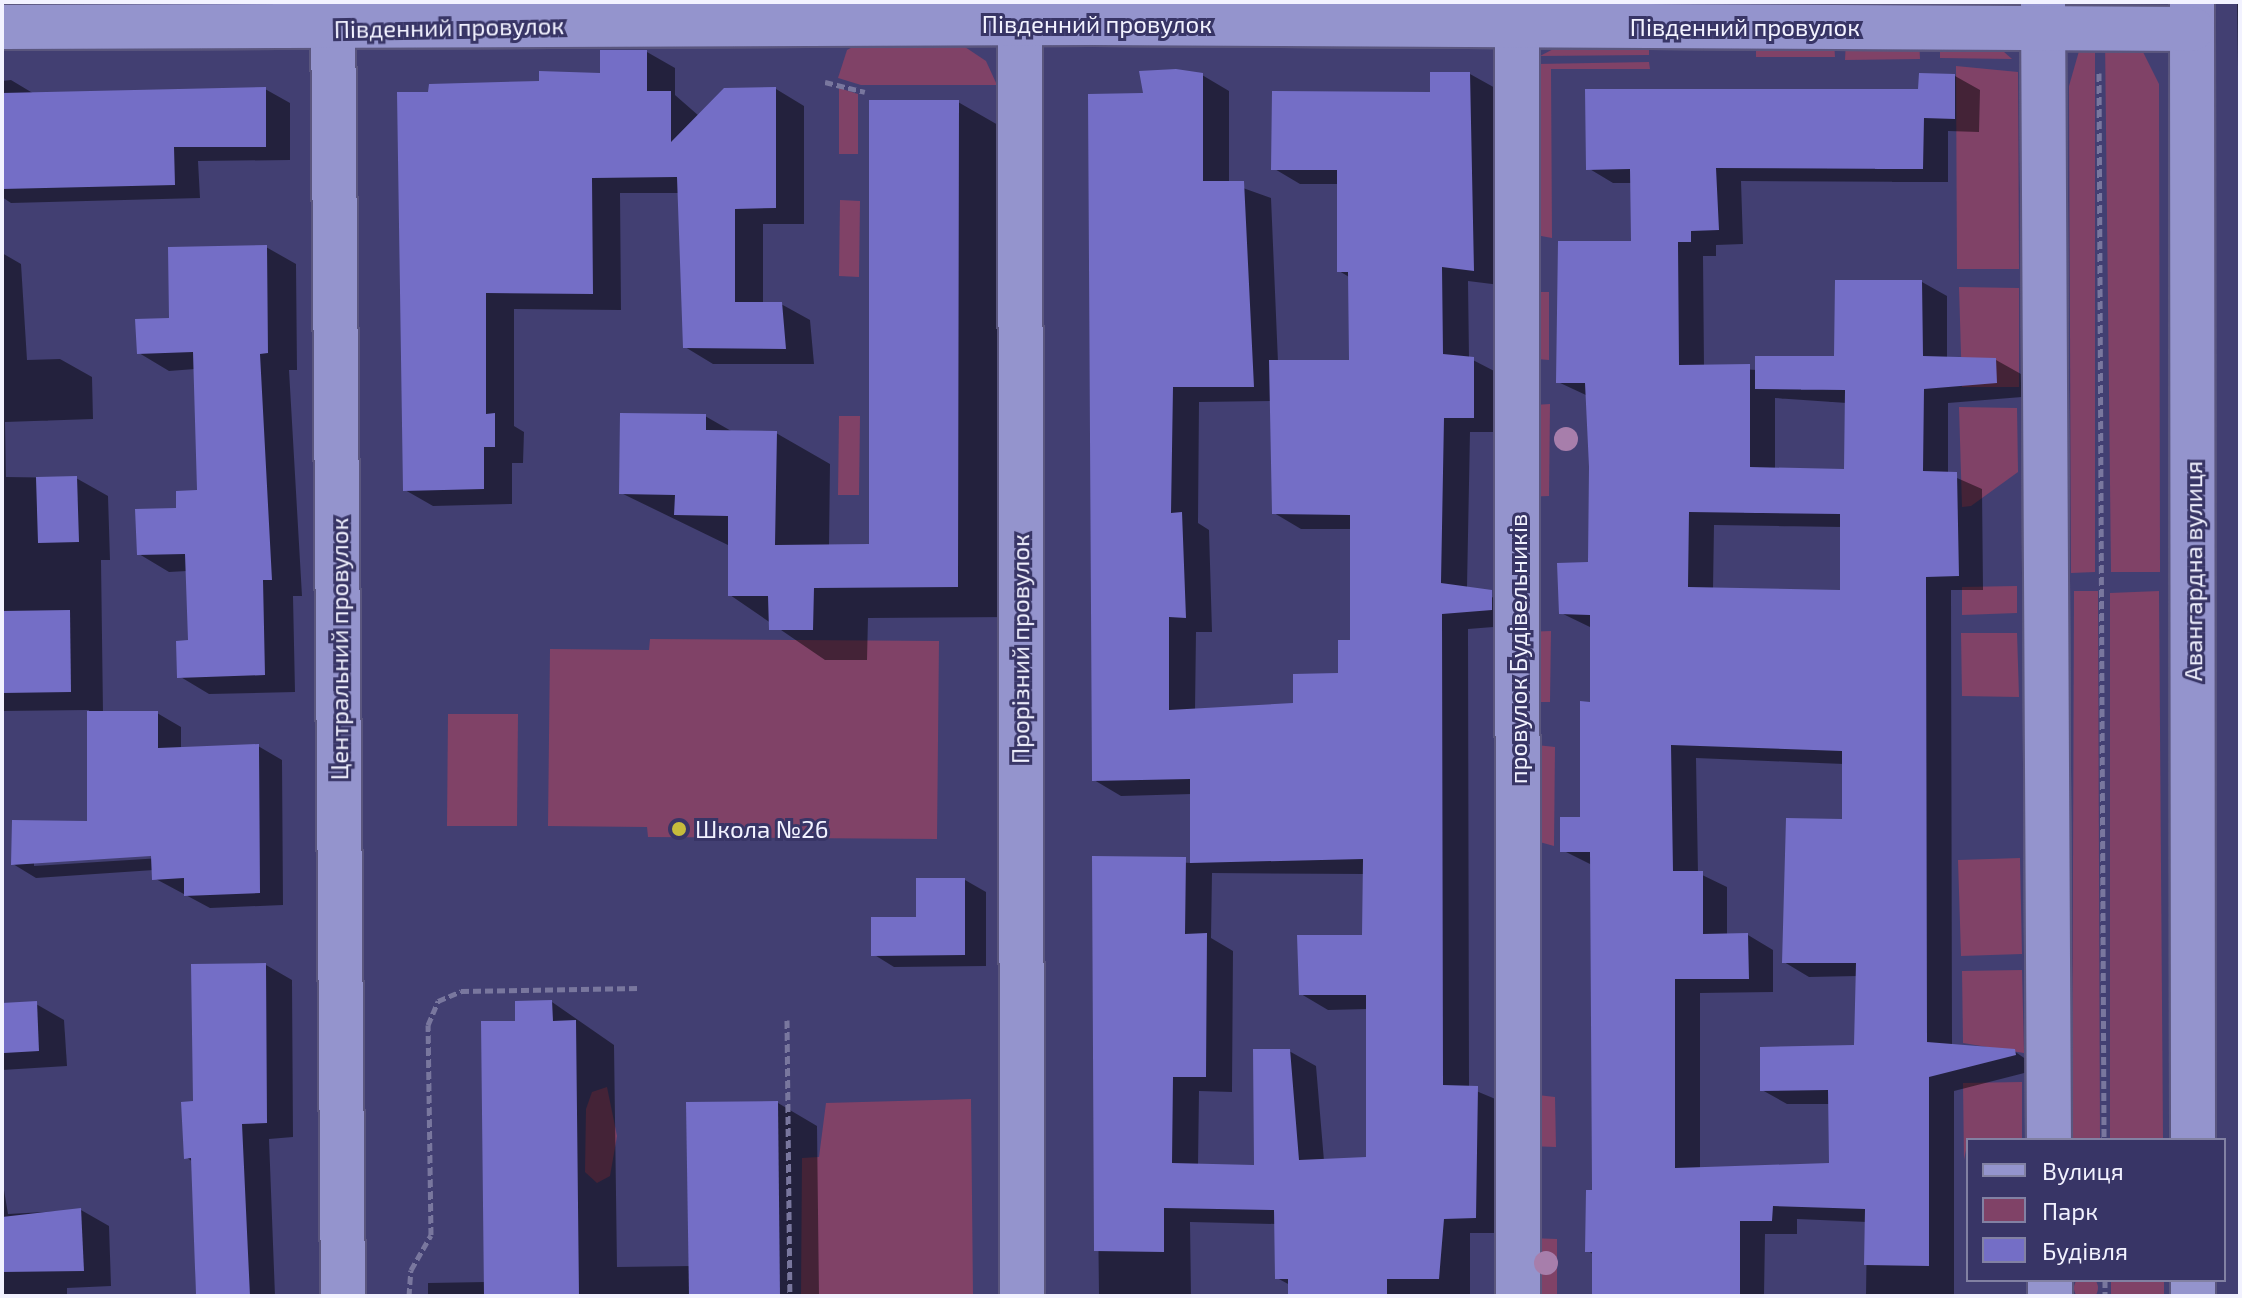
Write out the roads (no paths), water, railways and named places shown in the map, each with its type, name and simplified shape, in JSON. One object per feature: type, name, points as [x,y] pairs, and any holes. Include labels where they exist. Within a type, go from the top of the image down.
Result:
[{"type":"street","name":"Південний провулок","points":[[2,27],[333,15],[1020,12],[2043,15],[2098,29],[2192,16]]},
{"type":"street","name":"Прорізний провулок","points":[[1020,12],[1022,1296]]},
{"type":"street","name":"провулок Будівельників","points":[[1517,14],[1518,1296]]},
{"type":"street","name":"Центральний провулок","points":[[333,15],[343,1296]]},
{"type":"street","points":[[2043,15],[2049,1138]]},
{"type":"street","name":"Авангардна вулиця","points":[[2192,16],[2193,1138]]},
{"type":"place","name":"Школа №26","points":[[679,829]]}]
